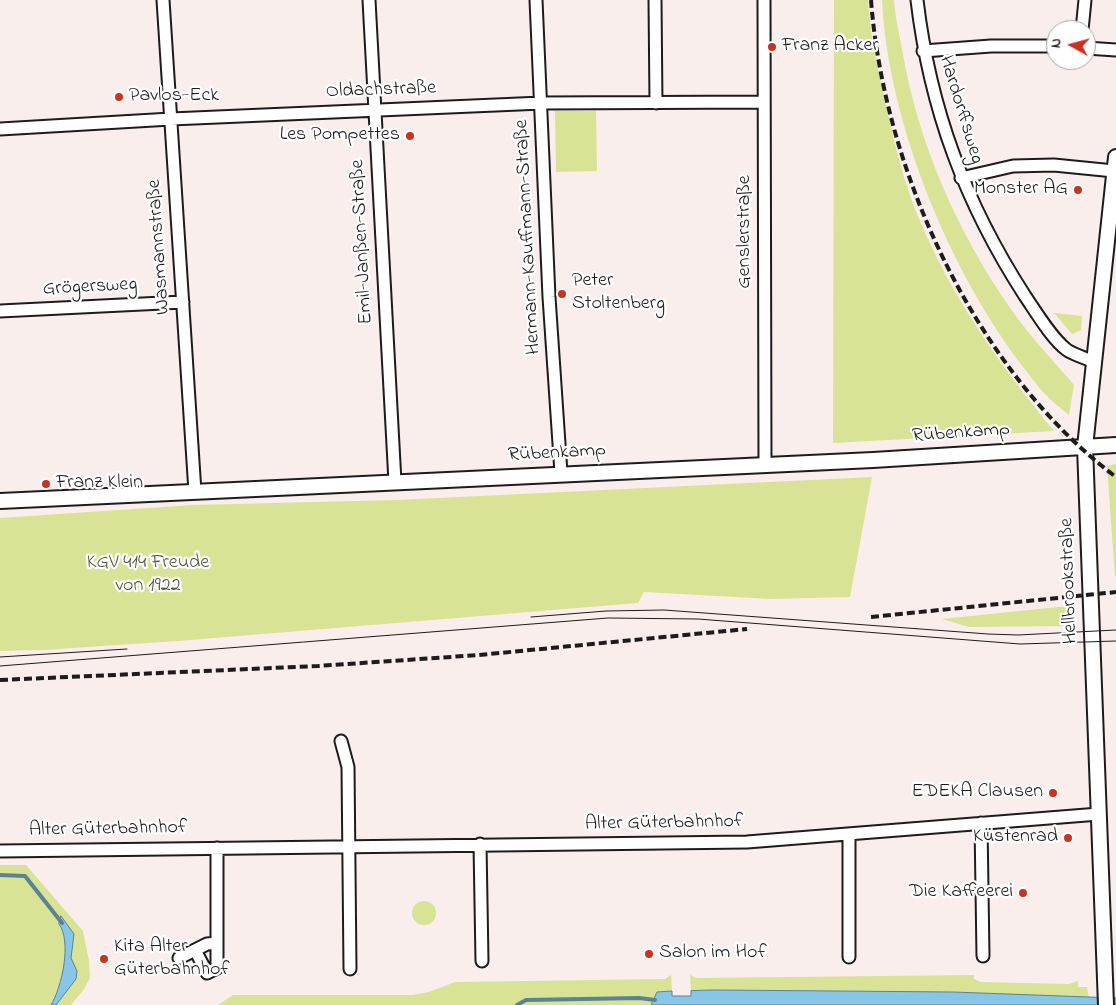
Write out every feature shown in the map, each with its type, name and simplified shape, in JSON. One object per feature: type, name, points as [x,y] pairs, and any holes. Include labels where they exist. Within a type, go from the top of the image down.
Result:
[{"type":"street","name":"Wasmannstraße","points":[[164,0],[195,492]]},
{"type":"street","name":"Emil-Janßen-Straße","points":[[369,0],[395,482]]},
{"type":"street","name":"Hermann-Kauffmann-Straße","points":[[536,0],[549,297],[561,473]]},
{"type":"street","points":[[655,0],[656,103]]},
{"type":"street","name":"Genslerstraße","points":[[764,0],[765,465]]},
{"type":"street","name":"Hardorffsweg","points":[[916,0],[923,52],[940,116],[961,178],[999,252],[1034,309],[1066,350],[1094,362]]},
{"type":"street","points":[[1083,20],[1085,0]]},
{"type":"street","points":[[923,52],[991,46],[1046,46]]},
{"type":"street","points":[[1096,49],[1116,50]]},
{"type":"street","name":"Oldachstraße","points":[[0,129],[171,118],[542,103],[764,102]]},
{"type":"street","points":[[961,178],[1013,166],[1115,164]]},
{"type":"street","name":"Hellbrookstraße","points":[[1106,1001],[1085,447],[1115,164]]},
{"type":"street","name":"Grögersweg","points":[[0,312],[183,302]]},
{"type":"street","name":"Rübenkamp","points":[[0,501],[561,473],[765,465],[1116,446]]},
{"type":"street","points":[[341,741],[348,767],[350,969]]},
{"type":"street","name":"Alter Güterbahnhof","points":[[0,850],[747,842],[1099,814]]},
{"type":"street","points":[[981,823],[983,956]]},
{"type":"street","points":[[849,835],[850,957]]},
{"type":"street","points":[[480,844],[482,961]]},
{"type":"street","points":[[195,950],[207,973],[217,968],[217,848]]},
{"type":"street","points":[[179,958],[207,944],[217,943]]},
{"type":"green space","points":[[834,0],[868,0],[875,53],[889,119],[903,174],[917,214],[945,273],[977,328],[1014,380],[1054,431],[833,443]]},
{"type":"green space","points":[[882,0],[894,0],[909,84],[918,119],[943,187],[958,220],[993,282],[1027,331],[1074,385],[1069,415],[1042,391],[999,333],[973,290],[949,244],[928,196],[910,147],[896,97],[887,48]]},
{"type":"green space","points":[[555,111],[596,111],[597,171],[556,172]]},
{"type":"green space","points":[[1054,313],[1082,316],[1081,330],[1072,334]]},
{"type":"green space","points":[[1116,464],[1116,576],[1115,576],[1107,466]]},
{"type":"green space","name":"KGV 414 Freude von 1922","points":[[872,477],[850,597],[771,599],[644,592],[638,603],[178,641],[0,651],[0,518],[193,505],[397,500]]},
{"type":"green space","points":[[1068,606],[1069,626],[969,627],[942,619]]},
{"type":"green space","points":[[0,865],[26,865],[83,931],[89,961],[90,978],[71,1005],[0,1005]]},
{"type":"green space","points":[[424,901],[433,904],[436,913],[433,922],[424,925],[415,922],[412,913],[415,904]]},
{"type":"green space","points":[[671,975],[672,991],[657,992],[651,1005],[218,1005],[233,995],[413,995],[429,992],[455,982],[665,979]]},
{"type":"green space","points":[[690,975],[696,978],[974,975],[974,979],[981,982],[1069,984],[1078,981],[1078,987],[1087,987],[1089,998],[953,992],[691,991]]},
{"type":"water","points":[[61,916],[74,934],[71,958],[77,971],[76,979],[56,1005],[51,1005],[59,987],[64,964],[65,941],[59,924]]},
{"type":"water","points":[[672,991],[672,996],[691,996],[691,991],[953,992],[1116,998],[1116,1005],[651,1005],[657,992]]},
{"type":"waterway","points":[[0,875],[25,876],[62,923]]},
{"type":"waterway","points":[[517,1005],[526,1000],[639,998],[655,1000]]},
{"type":"tram line","points":[[531,617],[606,611],[664,610],[988,634],[1018,635],[1116,630]]},
{"type":"tram line","points":[[0,666],[608,618],[698,619],[1020,644],[1116,641]]},
{"type":"tram line","points":[[0,657],[127,649]]},
{"type":"railway","points":[[871,0],[880,66],[895,132],[917,199],[946,264],[980,325],[1020,382],[1066,433],[1116,477]]},
{"type":"railway","points":[[871,617],[1116,592]]},
{"type":"railway","points":[[0,680],[318,666],[479,655],[747,629]]},
{"type":"place","name":"Franz Acker","points":[[772,47]]},
{"type":"place","name":"Pavlos-Eck","points":[[119,97]]},
{"type":"place","name":"Les Pompettes","points":[[410,136]]},
{"type":"place","name":"Monster AG","points":[[1078,190]]},
{"type":"place","name":"Peter Stoltenberg","points":[[562,294]]},
{"type":"place","name":"Franz Klein","points":[[46,484]]},
{"type":"place","name":"EDEKA Clausen","points":[[1053,793]]},
{"type":"place","name":"Küstenrad","points":[[1068,838]]},
{"type":"place","name":"Die Kaffeerei","points":[[1023,893]]},
{"type":"place","name":"Salon im Hof","points":[[649,954]]},
{"type":"place","name":"Kita Alter Güterbahnhof","points":[[104,959]]}]
